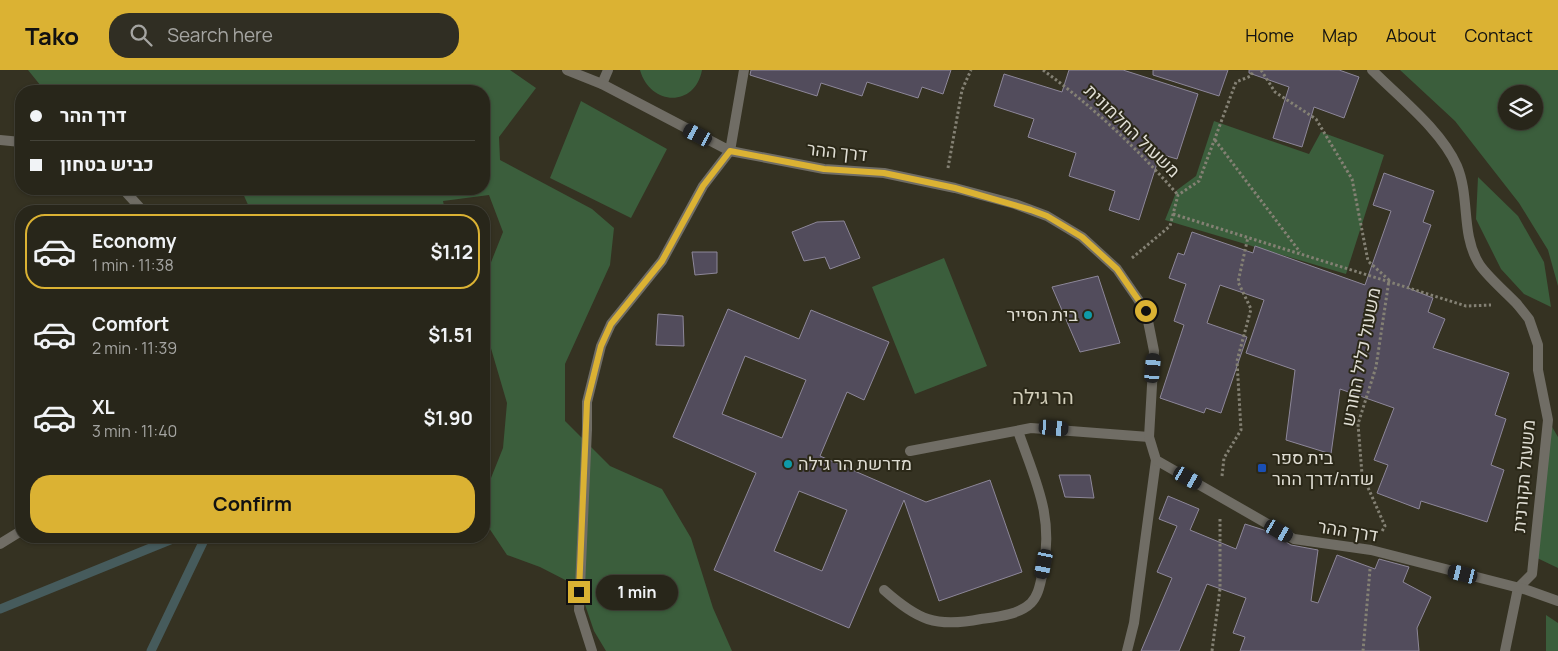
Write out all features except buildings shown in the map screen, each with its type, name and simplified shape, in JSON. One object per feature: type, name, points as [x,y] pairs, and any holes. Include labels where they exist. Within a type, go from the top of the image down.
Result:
[{"type":"street","name":"דרך ההר","points":[[567,70],[602,84],[730,151],[824,169],[884,173],[1015,204],[1047,216],[1082,237],[1117,269],[1146,311],[1154,351],[1149,438],[1156,460],[1294,539],[1371,550],[1518,588],[1558,601]]},
{"type":"street","points":[[602,84],[608,70]]},
{"type":"street","points":[[592,651],[579,610],[588,429],[587,402],[601,346],[611,324],[662,261],[703,186],[730,151],[744,70]]},
{"type":"street","name":"משעול הקורנית","points":[[1372,70],[1440,138],[1459,173],[1463,187],[1467,234],[1478,263],[1529,319],[1538,345],[1538,370],[1548,420],[1532,574],[1518,588],[1505,651]]},
{"type":"street","points":[[0,140],[15,141]]},
{"type":"street","points":[[128,195],[138,205]]},
{"type":"street","points":[[910,451],[1018,431],[1054,428],[1149,438]]},
{"type":"street","points":[[884,590],[907,610],[930,621],[959,624],[1012,614],[1030,604],[1039,591],[1047,550],[1047,520],[1039,489],[1018,431]]},
{"type":"street","points":[[1127,651],[1134,623],[1156,460]]},
{"type":"street","points":[[0,544],[15,535]]},
{"type":"path","points":[[945,186],[962,90],[970,70]]},
{"type":"path","name":"משעול החלמונית","points":[[1043,70],[1149,161],[1178,195]]},
{"type":"path","points":[[1117,269],[1170,226],[1178,195],[1199,181],[1236,82],[1251,76],[1253,70]]},
{"type":"path","points":[[1261,70],[1275,92],[1316,119],[1352,179],[1368,261],[1389,280]]},
{"type":"path","points":[[1214,139],[1301,253]]},
{"type":"path","points":[[1173,214],[1389,280],[1466,306],[1517,304]]},
{"type":"path","points":[[1212,651],[1220,589],[1219,496],[1224,458],[1241,430],[1237,361],[1251,309],[1238,282],[1248,236]]},
{"type":"path","name":"משעול כליל החורש","points":[[1371,550],[1385,526],[1362,474],[1358,424],[1376,367],[1389,280]]},
{"type":"path","points":[[1363,651],[1371,550]]},
{"type":"green space","points":[[28,70],[510,70],[536,88],[499,137],[500,160],[592,209],[614,228],[610,265],[565,364],[565,421],[610,466],[662,489],[691,538],[713,608],[732,651],[606,651],[594,631],[579,587],[540,567],[507,555],[490,530],[490,480],[503,448],[507,403],[490,345],[490,265],[503,232],[489,195],[490,85],[40,85]]},
{"type":"green space","points":[[640,70],[702,70],[698,82],[691,91],[682,96],[672,98],[662,96],[653,91],[645,82]]},
{"type":"green space","points":[[1400,70],[1558,70],[1558,286],[1548,250],[1519,203],[1455,121]]},
{"type":"green space","points":[[581,101],[667,149],[631,218],[550,178]]},
{"type":"green space","points":[[1214,121],[1309,154],[1321,132],[1384,155],[1346,274],[1165,220],[1177,190],[1196,176]]},
{"type":"green space","points":[[1478,177],[1518,216],[1544,262],[1551,307],[1524,294],[1501,269],[1476,219]]},
{"type":"green space","points":[[244,195],[489,195],[443,201],[444,205],[248,205]]},
{"type":"green space","points":[[944,258],[987,366],[915,394],[872,287]]},
{"type":"green space","points":[[1548,420],[1558,437],[1558,568],[1535,557]]},
{"type":"green space","points":[[1546,615],[1558,623],[1558,651],[1546,651]]},
{"type":"waterway","points":[[0,609],[163,543]]},
{"type":"waterway","points":[[151,651],[203,543]]},
{"type":"place","name":"בית הסייר","points":[[1088,315]]},
{"type":"place","name":"מדרשת הר גילה","points":[[788,464]]},
{"type":"place","name":"בית ספר שדה/דרך ההר","points":[[1262,468]]},
{"type":"district","name":"הר גילה","points":[[1043,397]]},
{"type":"route","points":[[579,592],[588,429],[587,402],[601,346],[611,324],[662,261],[703,186],[730,151],[824,169],[884,173],[955,188],[1015,204],[1047,216],[1082,237],[1117,269],[1146,311]]}]
